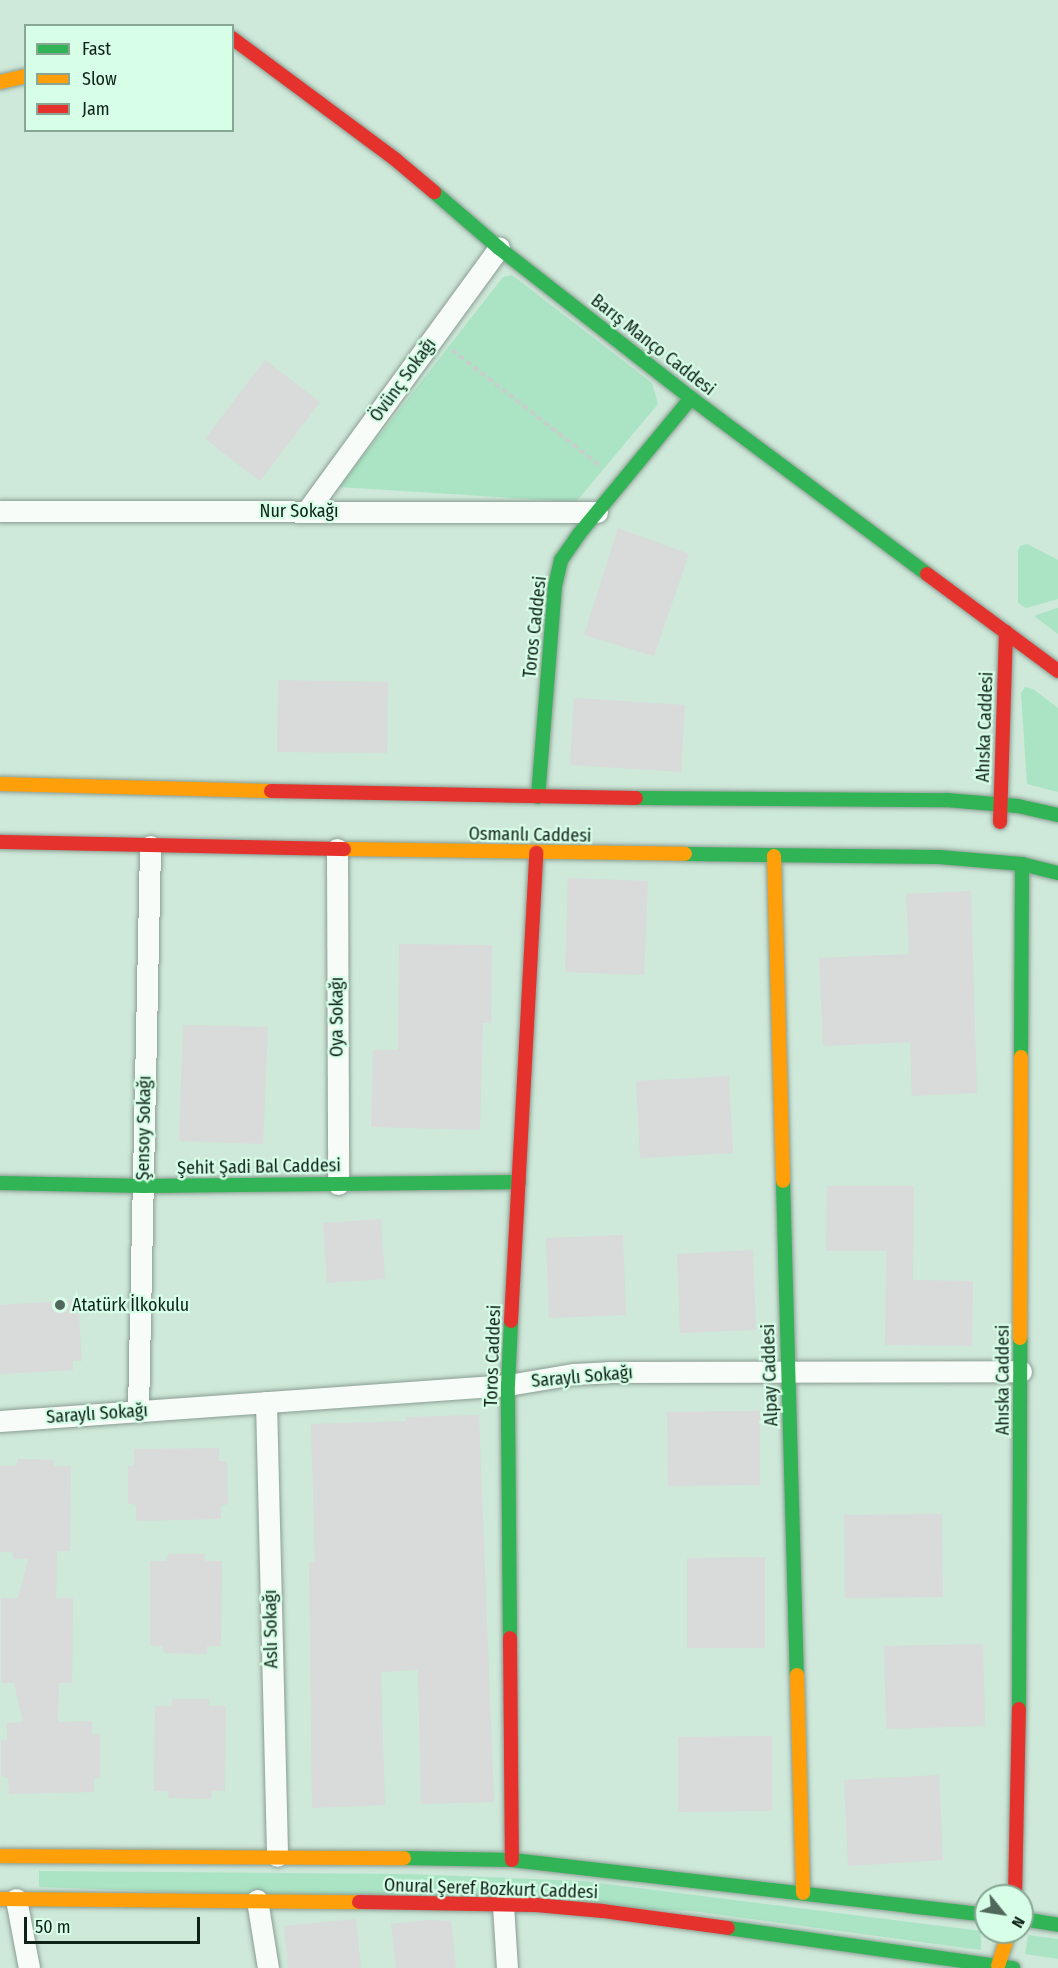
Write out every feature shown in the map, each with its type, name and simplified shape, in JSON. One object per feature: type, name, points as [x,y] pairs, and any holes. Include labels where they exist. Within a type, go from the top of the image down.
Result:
[{"type":"street","name":"Barış Manço Caddesi","points":[[234,39],[396,160],[499,248],[691,398],[1058,671]]},
{"type":"street","points":[[0,82],[24,76]]},
{"type":"street","name":"Övünç Sokağı","points":[[307,511],[499,248]]},
{"type":"street","name":"Toros Caddesi","points":[[538,797],[555,586],[561,560],[597,512],[691,398]]},
{"type":"street","name":"Nur Sokağı","points":[[0,511],[597,512]]},
{"type":"street","name":"Ahıska Caddesi","points":[[1006,632],[999,845],[1013,862],[1022,864],[1019,1811],[1016,1884]]},
{"type":"street","points":[[0,784],[538,797],[908,799],[1032,808],[1055,821]]},
{"type":"street","points":[[1000,822],[1014,810],[1032,808]]},
{"type":"street","name":"Osmanlı Caddesi","points":[[0,842],[536,854],[939,857],[1022,864],[1058,873]]},
{"type":"street","name":"Şensoy Sokağı","points":[[138,1412],[150,846]]},
{"type":"street","name":"Oya Sokağı","points":[[337,849],[338,1184]]},
{"type":"street","points":[[1022,864],[1041,860],[1047,853]]},
{"type":"street","name":"Toros Caddesi","points":[[512,1860],[508,1385],[536,854]]},
{"type":"street","name":"Alpay Caddesi","points":[[774,856],[803,1893]]},
{"type":"street","name":"Şehit Şadi Bal Caddesi","points":[[0,1183],[143,1186],[519,1182]]},
{"type":"street","name":"Saraylı Sokağı","points":[[0,1421],[508,1385],[574,1374],[609,1372],[1021,1371]]},
{"type":"street","name":"Aslı Sokağı","points":[[266,1402],[277,1856]]},
{"type":"street","name":"Onural Şeref Bozkurt Caddesi","points":[[0,1856],[277,1856],[512,1860],[974,1914]]},
{"type":"street","points":[[8,1899],[29,1968]]},
{"type":"street","name":"Onural Şeref Bozkurt Caddesi","points":[[8,1899],[257,1900],[503,1905],[603,1911],[952,1964],[1013,1968]]},
{"type":"street","points":[[257,1900],[268,1968]]},
{"type":"street","points":[[503,1905],[507,1968]]},
{"type":"street","points":[[1034,1921],[1058,1925]]},
{"type":"street","points":[[998,1966],[1005,1944]]},
{"type":"path","points":[[434,336],[622,482]]},
{"type":"green space","points":[[512,275],[652,383],[658,404],[576,502],[339,487],[503,277]]},
{"type":"green space","points":[[1027,544],[1058,560],[1058,599],[1026,608],[1018,603],[1018,551],[1020,546]]},
{"type":"green space","points":[[1058,608],[1058,634],[1034,616]]},
{"type":"green space","points":[[1025,687],[1033,689],[1058,708],[1058,792],[1027,784],[1021,693]]},
{"type":"green space","points":[[39,1871],[407,1874],[582,1881],[974,1930],[974,1944],[981,1944],[981,1950],[692,1911],[39,1887]]},
{"type":"green space","points":[[1034,1936],[1058,1939],[1058,1959],[1025,1954],[1027,1944],[1034,1944]]},
{"type":"building","points":[[265,360],[320,402],[260,481],[205,439]]},
{"type":"building","points":[[618,528],[689,554],[654,656],[584,635]]},
{"type":"building","points":[[278,680],[388,682],[387,753],[277,752]]},
{"type":"building","points":[[574,698],[685,705],[681,772],[570,765]]},
{"type":"building","points":[[568,878],[648,881],[644,975],[565,972]]},
{"type":"building","points":[[971,891],[977,1093],[912,1096],[910,1042],[823,1046],[819,958],[909,954],[906,894]]},
{"type":"building","points":[[399,944],[492,945],[491,1023],[483,1023],[480,1130],[371,1127],[373,1050],[398,1050]]},
{"type":"building","points":[[183,1025],[268,1027],[263,1144],[179,1141]]},
{"type":"building","points":[[729,1076],[733,1153],[640,1158],[636,1081]]},
{"type":"building","points":[[827,1186],[914,1186],[913,1280],[973,1281],[972,1346],[885,1345],[886,1251],[826,1251]]},
{"type":"building","points":[[381,1219],[385,1279],[327,1283],[323,1223]]},
{"type":"building","points":[[623,1235],[626,1315],[549,1318],[546,1238]]},
{"type":"building","points":[[753,1250],[756,1330],[680,1333],[677,1254]]},
{"type":"building","points":[[78,1300],[82,1361],[73,1361],[73,1370],[0,1374],[0,1305]]},
{"type":"building","points":[[760,1411],[760,1485],[668,1486],[667,1412]]},
{"type":"building","points":[[479,1415],[494,1802],[421,1804],[418,1670],[381,1672],[385,1805],[312,1808],[309,1562],[315,1562],[311,1424],[406,1421],[406,1417]]},
{"type":"building","points":[[219,1448],[219,1461],[227,1461],[228,1504],[221,1506],[221,1519],[136,1521],[136,1505],[128,1503],[128,1466],[134,1466],[134,1449]]},
{"type":"building","points":[[18,1459],[54,1460],[54,1466],[71,1466],[70,1551],[57,1551],[56,1598],[73,1598],[72,1683],[59,1683],[58,1722],[92,1721],[92,1734],[100,1734],[100,1777],[94,1779],[94,1792],[9,1794],[8,1778],[1,1776],[1,1740],[7,1740],[7,1723],[23,1722],[14,1683],[1,1683],[1,1598],[18,1598],[28,1559],[14,1559],[12,1552],[0,1552],[0,1466],[16,1466]]},
{"type":"building","points":[[942,1514],[943,1597],[845,1598],[844,1515]]},
{"type":"building","points":[[169,1554],[205,1554],[205,1561],[222,1561],[221,1646],[207,1646],[207,1654],[164,1653],[162,1646],[150,1646],[150,1561],[166,1561]]},
{"type":"building","points":[[765,1557],[765,1648],[687,1648],[687,1558]]},
{"type":"building","points":[[983,1644],[985,1726],[886,1729],[884,1646]]},
{"type":"building","points":[[173,1699],[209,1699],[209,1706],[226,1706],[225,1791],[212,1791],[211,1799],[169,1798],[167,1791],[154,1791],[155,1706],[171,1706]]},
{"type":"building","points":[[772,1736],[772,1811],[678,1812],[678,1737]]},
{"type":"building","points":[[939,1775],[943,1860],[848,1866],[844,1780]]},
{"type":"building","points":[[356,1919],[361,1968],[288,1968],[284,1926]]},
{"type":"building","points":[[429,1920],[451,1921],[456,1968],[396,1968],[391,1924]]},
{"type":"traffic: fast","points":[[434,192],[499,248],[691,398],[927,574]]},
{"type":"traffic: fast","points":[[538,797],[555,586],[561,560],[579,534],[691,398]]},
{"type":"traffic: fast","points":[[636,798],[946,800],[1018,806],[1058,815]]},
{"type":"traffic: fast","points":[[685,854],[939,857],[1022,864],[1058,873]]},
{"type":"traffic: fast","points":[[1021,1057],[1022,864]]},
{"type":"traffic: fast","points":[[783,1181],[797,1675]]},
{"type":"traffic: fast","points":[[0,1183],[143,1186],[519,1182]]},
{"type":"traffic: fast","points":[[510,1638],[508,1385],[511,1321]]},
{"type":"traffic: fast","points":[[1019,1709],[1020,1338]]},
{"type":"traffic: fast","points":[[404,1858],[512,1860],[974,1914]]},
{"type":"traffic: fast","points":[[1034,1921],[1058,1925]]},
{"type":"traffic: fast","points":[[728,1928],[1013,1968]]},
{"type":"traffic: slow","points":[[0,82],[24,76]]},
{"type":"traffic: slow","points":[[0,784],[271,791]]},
{"type":"traffic: slow","points":[[344,849],[685,854]]},
{"type":"traffic: slow","points":[[774,856],[783,1181]]},
{"type":"traffic: slow","points":[[1020,1338],[1021,1057]]},
{"type":"traffic: slow","points":[[797,1675],[803,1893]]},
{"type":"traffic: slow","points":[[0,1856],[404,1858]]},
{"type":"traffic: slow","points":[[0,1899],[359,1902]]},
{"type":"traffic: slow","points":[[998,1966],[1005,1944]]},
{"type":"traffic: jam","points":[[234,39],[396,160],[434,192]]},
{"type":"traffic: jam","points":[[927,574],[1058,671]]},
{"type":"traffic: jam","points":[[1000,822],[1006,632]]},
{"type":"traffic: jam","points":[[271,791],[636,798]]},
{"type":"traffic: jam","points":[[0,842],[344,849]]},
{"type":"traffic: jam","points":[[511,1321],[536,853]]},
{"type":"traffic: jam","points":[[510,1638],[512,1860]]},
{"type":"traffic: jam","points":[[1015,1884],[1019,1709]]},
{"type":"traffic: jam","points":[[359,1902],[536,1905],[603,1911],[728,1928]]},
{"type":"place","name":"Atatürk İlkokulu","points":[[60,1305]]}]
